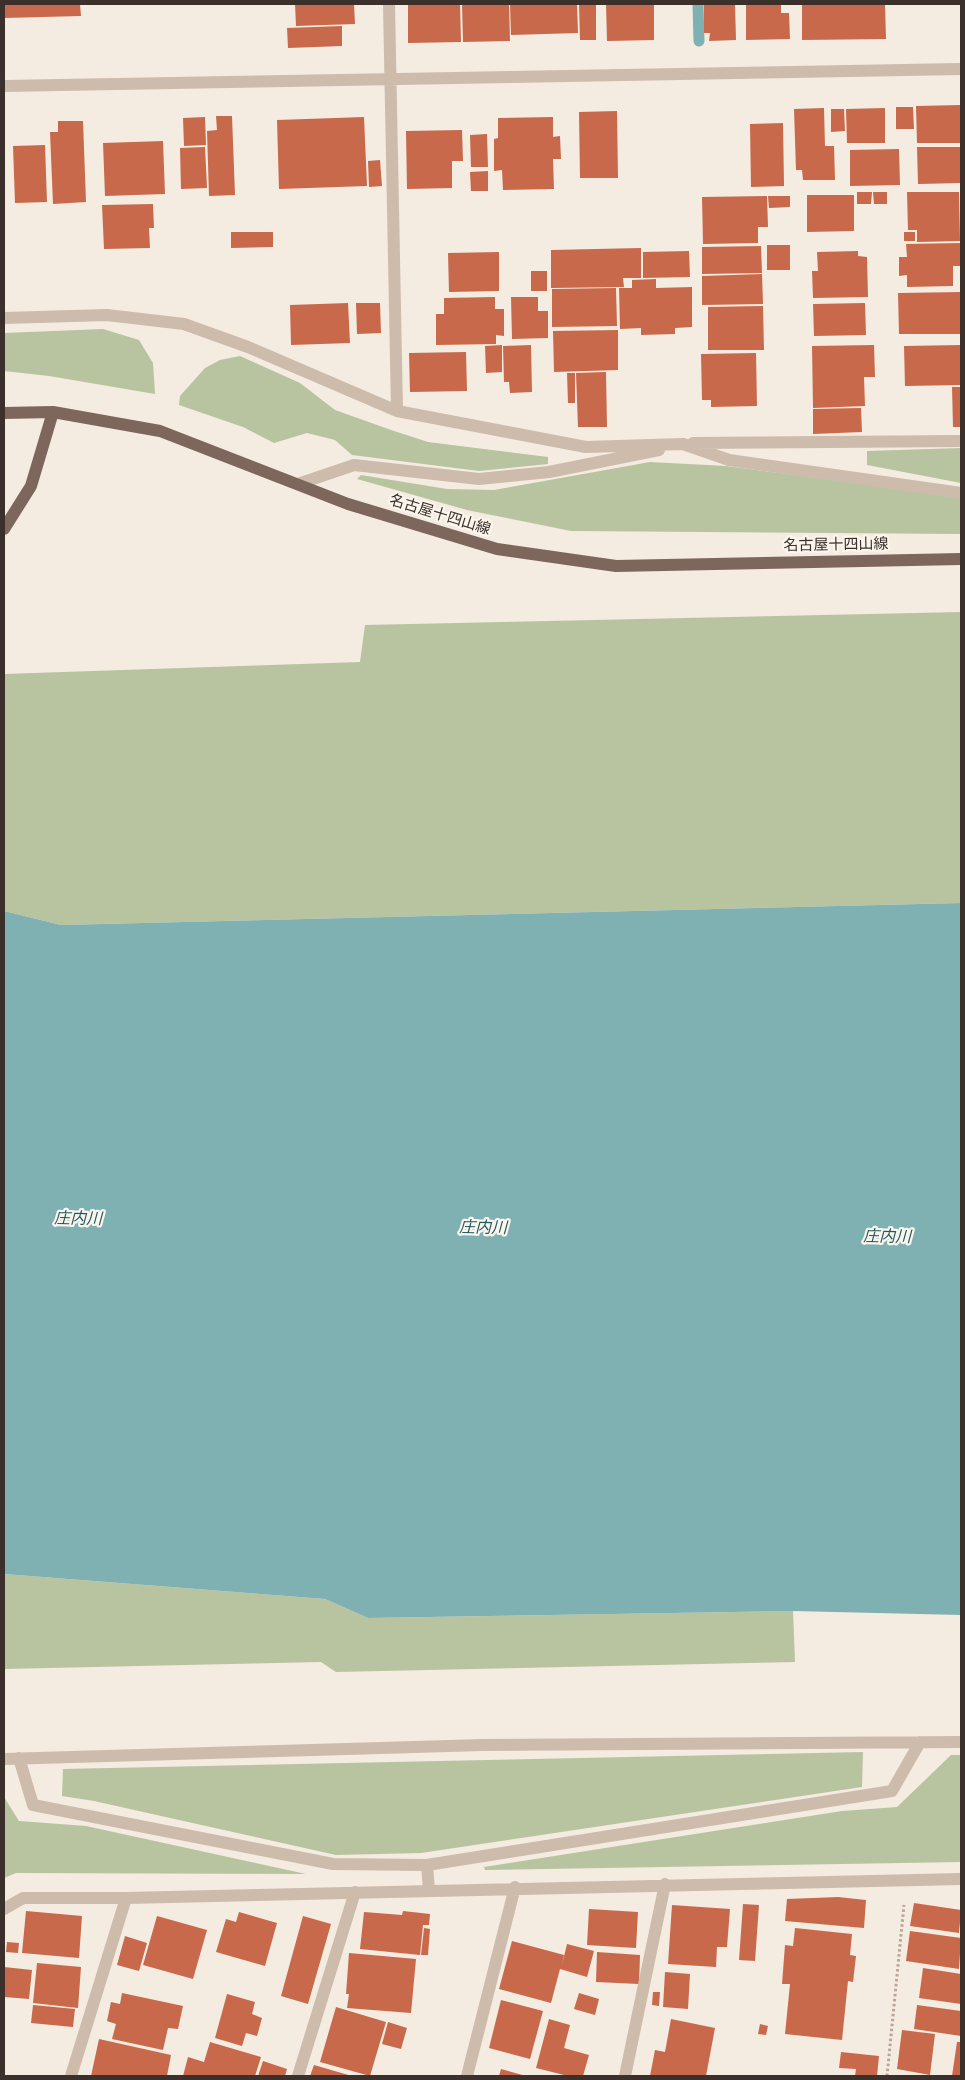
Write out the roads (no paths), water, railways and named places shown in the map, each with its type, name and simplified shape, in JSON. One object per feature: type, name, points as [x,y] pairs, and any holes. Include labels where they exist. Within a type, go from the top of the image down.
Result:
[{"type":"main road","name":"名古屋十四山線","points":[[4,413],[54,412],[160,431],[348,504],[496,549],[616,566],[961,559]]},
{"type":"main road","points":[[4,529],[31,486],[54,412]]},
{"type":"street","points":[[389,4],[397,411]]},
{"type":"street","points":[[4,86],[961,69]]},
{"type":"street","points":[[4,318],[107,314],[184,324],[248,347],[397,411],[586,447],[961,441]]},
{"type":"street","points":[[298,484],[354,465],[479,479],[549,472],[683,444],[729,460],[961,493]]},
{"type":"street","points":[[19,1758],[33,1805],[333,1864],[427,1865],[892,1791],[920,1742]]},
{"type":"street","points":[[4,1759],[483,1745],[961,1742]]},
{"type":"street","points":[[427,1865],[429,1890]]},
{"type":"street","points":[[4,1909],[23,1898],[126,1898],[665,1884],[961,1879]]},
{"type":"street","points":[[626,2076],[665,1884]]},
{"type":"street","points":[[468,2076],[515,1888]]},
{"type":"street","points":[[298,2076],[355,1892]]},
{"type":"street","points":[[71,2076],[126,1898]]},
{"type":"water","name":"庄内川","points":[[961,903],[961,1615],[793,1611],[368,1618],[325,1599],[4,1574],[4,911],[61,925]]},
{"type":"waterway","points":[[698,4],[699,41]]}]
